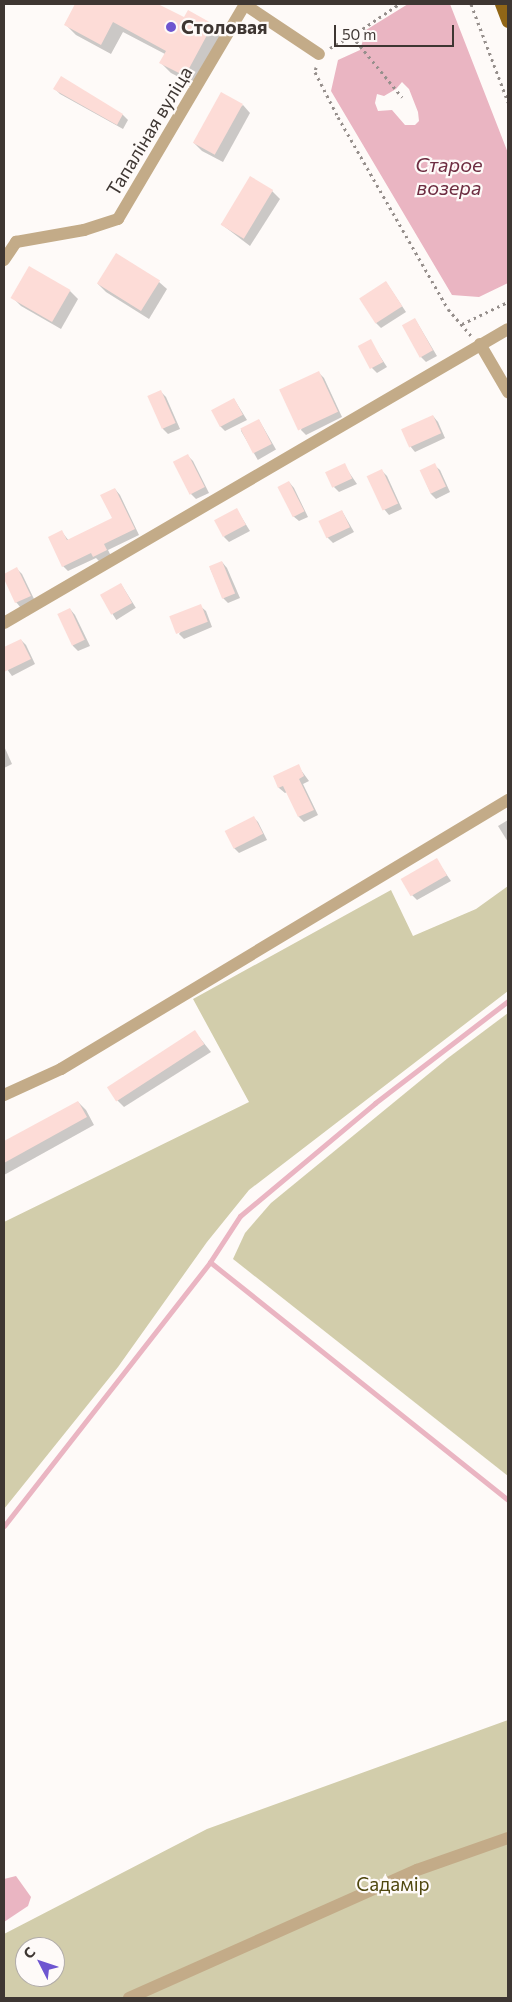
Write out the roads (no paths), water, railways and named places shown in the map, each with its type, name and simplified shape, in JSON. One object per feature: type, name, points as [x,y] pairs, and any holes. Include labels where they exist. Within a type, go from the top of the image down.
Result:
[{"type":"main road","points":[[501,4],[508,22]]},
{"type":"street","points":[[244,4],[319,54]]},
{"type":"street","name":"Тапаліная вуліца","points":[[4,260],[16,242],[84,230],[118,219],[244,4]]},
{"type":"street","points":[[4,622],[508,328]]},
{"type":"street","points":[[480,344],[508,392]]},
{"type":"street","points":[[4,1095],[61,1069],[508,800]]},
{"type":"street","points":[[129,1998],[417,1870],[508,1838]]},
{"type":"water","name":"Старое возера","points":[[408,4],[450,4],[508,153],[508,283],[479,297],[452,295],[331,91],[338,60],[360,50],[366,30]],"holes":[[[402,82],[409,89],[418,112],[419,121],[415,125],[405,125],[392,110],[378,111],[375,103],[377,94],[384,96],[396,89]]]},
{"type":"water","points":[[16,1876],[31,1897],[28,1906],[4,1922],[4,1879]]},
{"type":"waterway","points":[[4,1526],[210,1262],[240,1216],[375,1103],[508,1001]]},
{"type":"waterway","points":[[210,1262],[508,1500]]},
{"type":"place","name":"Столовая","points":[[171,27]]},
{"type":"park label","name":"Садамір","points":[[393,1884]]}]
